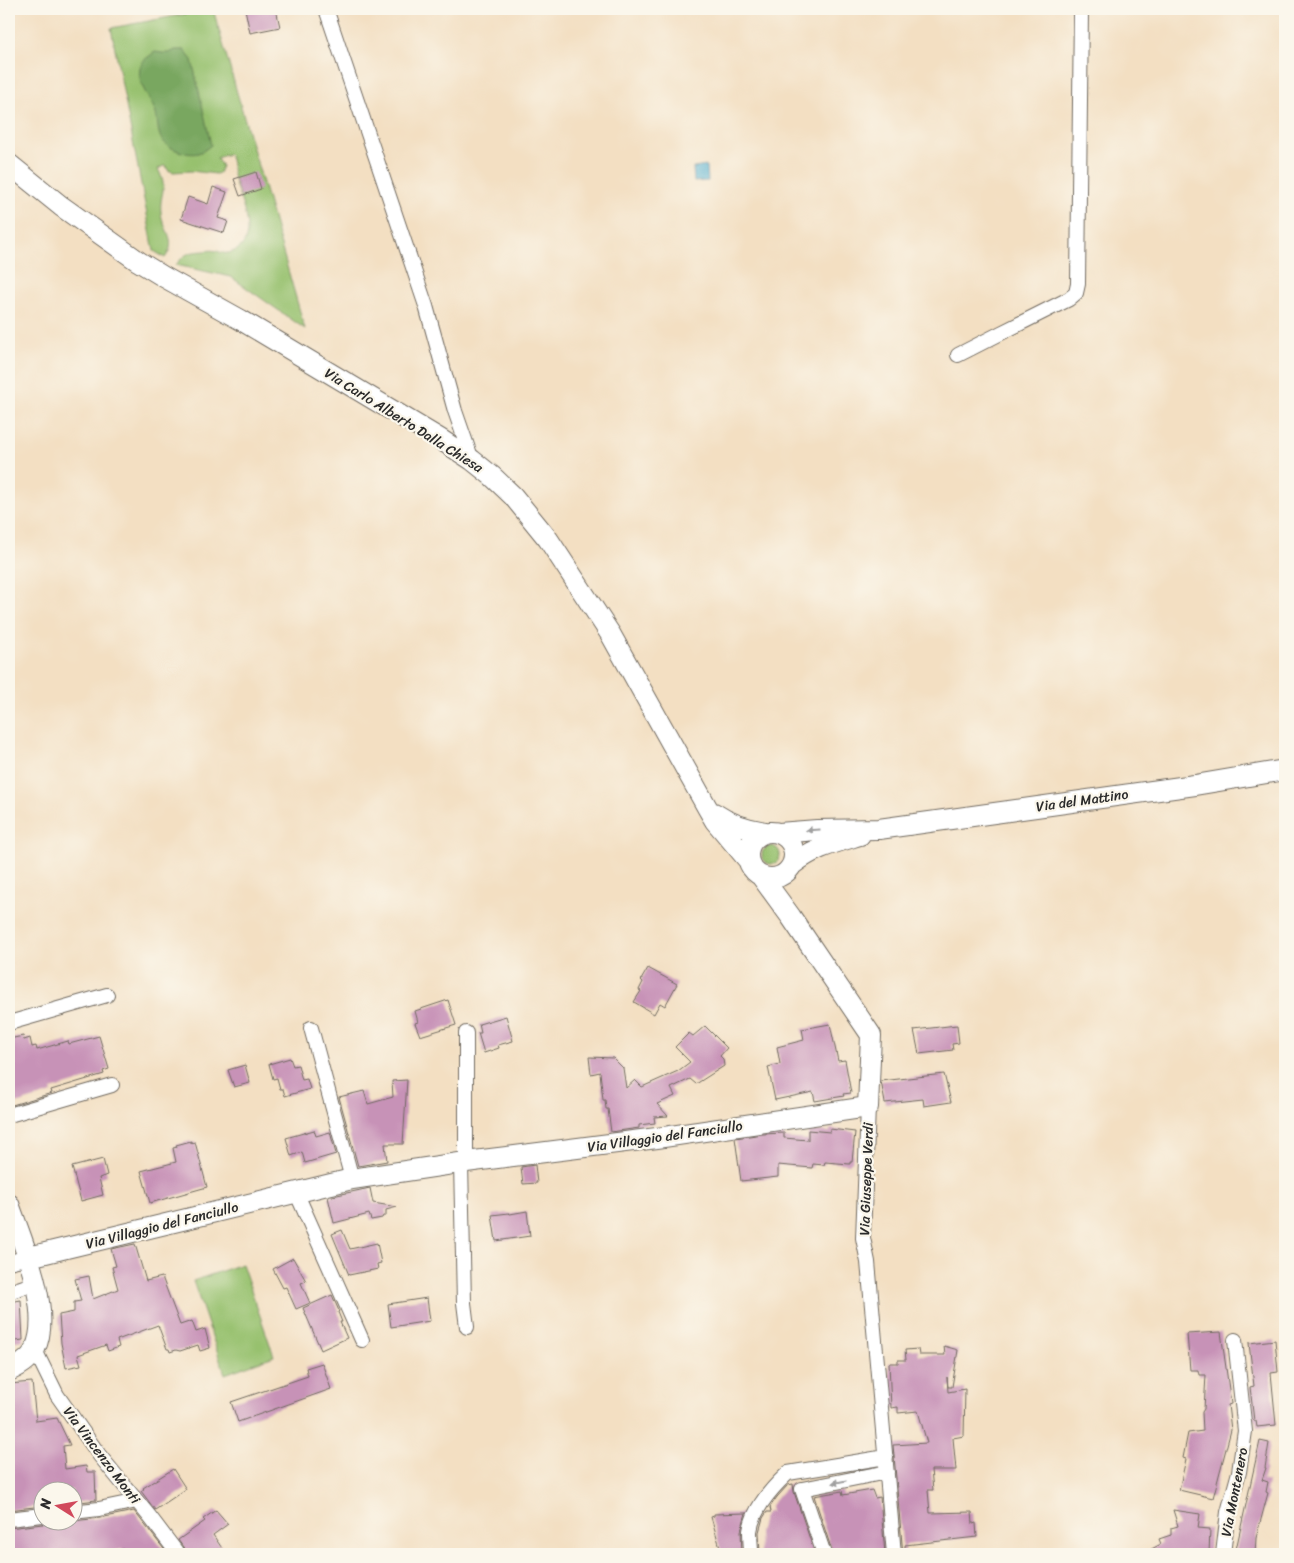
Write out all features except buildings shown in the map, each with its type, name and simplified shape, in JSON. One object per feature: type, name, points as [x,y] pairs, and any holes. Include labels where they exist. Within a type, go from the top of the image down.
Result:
[{"type":"main road","name":"Via Carlo Alberto Dalla Chiesa","points":[[9,164],[62,206],[145,265],[440,439],[492,476],[513,496],[548,539],[611,635],[715,821],[748,860]]},
{"type":"main road","name":"Via del Mattino","points":[[772,833],[879,829],[1195,785],[1285,770]]},
{"type":"main road","name":"Via Carlo Alberto Dalla Chiesa","points":[[708,809],[733,824],[750,830],[772,833]]},
{"type":"main road","name":"Via del Mattino","points":[[790,868],[804,855],[814,850],[879,829]]},
{"type":"main road","points":[[772,833],[785,836],[791,842],[794,858],[790,868],[782,875],[768,878],[761,876],[750,866],[748,853],[753,840],[758,835],[772,833]]},
{"type":"main road","name":"Via Giuseppe Verdi","points":[[790,868],[785,885],[785,898],[791,916]]},
{"type":"main road","name":"Via Giuseppe Verdi","points":[[761,876],[791,916],[871,1035],[868,1108]]},
{"type":"main road","name":"Via Villaggio del Fanciullo","points":[[28,1257],[352,1179],[464,1162],[657,1138],[868,1108]]},
{"type":"main road","points":[[9,1204],[28,1257],[40,1302],[40,1329],[35,1350],[12,1367]]},
{"type":"street","points":[[326,9],[426,306],[455,411],[472,460]]},
{"type":"street","points":[[958,356],[1069,300],[1076,293],[1078,284],[1081,9]]},
{"type":"street","points":[[9,1023],[107,995]]},
{"type":"street","points":[[311,1028],[352,1179]]},
{"type":"street","points":[[466,1033],[464,1303],[467,1327]]},
{"type":"street","points":[[9,1115],[112,1085]]},
{"type":"street","name":"Via Giuseppe Verdi","points":[[868,1108],[863,1238],[868,1262],[894,1554]]},
{"type":"street","points":[[296,1192],[362,1340]]},
{"type":"street","points":[[9,1262],[28,1257]]},
{"type":"street","points":[[9,1292],[35,1283]]},
{"type":"street","name":"Via Montenero","points":[[1222,1554],[1228,1512],[1239,1472],[1245,1431],[1235,1340]]},
{"type":"street","name":"Via Vincenzo Monti","points":[[35,1350],[57,1395],[100,1456],[178,1554]]},
{"type":"street","points":[[751,1554],[750,1530],[758,1508],[776,1484],[788,1473],[886,1457]]},
{"type":"street","points":[[824,1554],[802,1489],[887,1472]]},
{"type":"street","points":[[82,1511],[137,1501]]},
{"type":"street","points":[[9,1519],[32,1516]]},
{"type":"green space","points":[[213,9],[305,329],[231,277],[176,265],[189,253],[211,250],[228,253],[239,249],[245,242],[247,232],[244,210],[234,180],[229,154],[216,158],[222,166],[219,173],[216,174],[191,171],[173,172],[168,170],[165,165],[158,169],[163,182],[161,212],[169,235],[170,246],[165,258],[154,251],[111,28]]},
{"type":"green space","points":[[175,50],[184,50],[192,60],[211,145],[203,151],[194,154],[179,151],[163,141],[159,134],[155,111],[140,80],[141,65],[146,59],[155,52],[168,53]]},
{"type":"green space","points":[[767,846],[775,846],[780,851],[778,862],[767,864],[762,859],[762,851]]},
{"type":"green space","points":[[242,1264],[274,1356],[225,1374],[193,1281]]},
{"type":"water","points":[[707,166],[708,181],[694,182],[693,168]]}]
